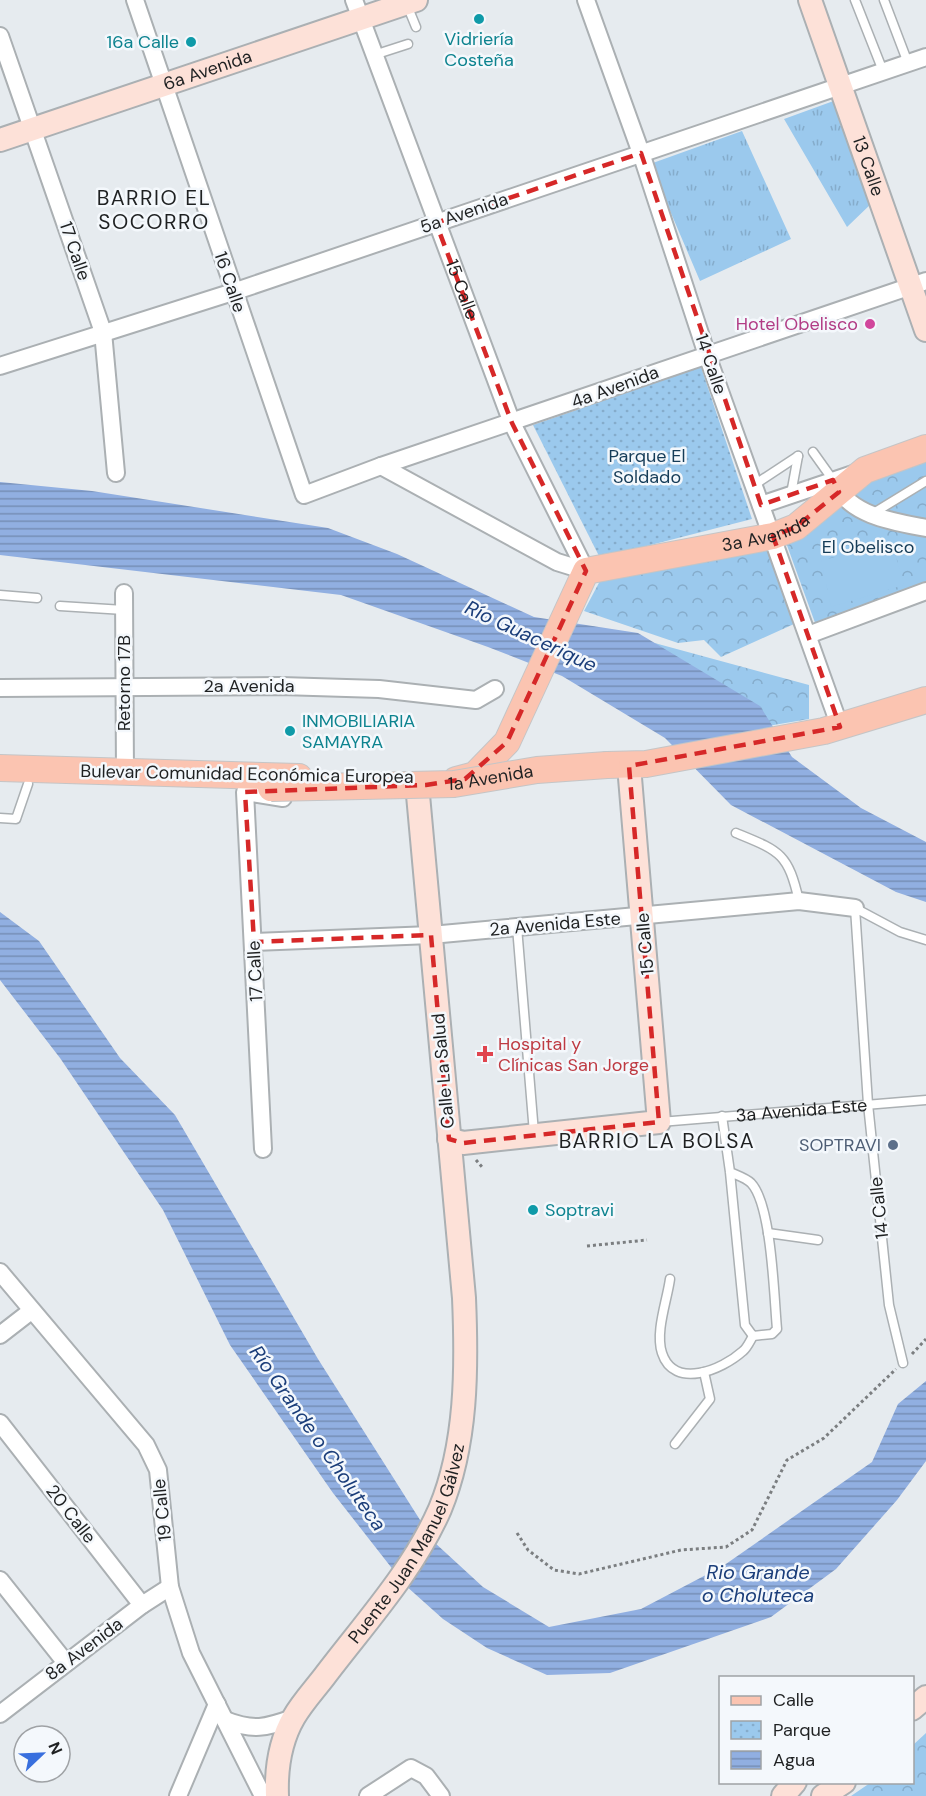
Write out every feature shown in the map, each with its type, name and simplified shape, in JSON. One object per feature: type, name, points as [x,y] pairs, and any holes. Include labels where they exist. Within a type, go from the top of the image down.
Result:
[{"type":"main road","name":"13 Calle","points":[[810,0],[840,86],[918,284],[926,330]]},
{"type":"main road","name":"6a Avenida","points":[[0,140],[163,85],[357,9],[411,2]]},
{"type":"main road","name":"3a Avenida","points":[[581,581],[773,536],[795,527],[836,486],[865,470],[926,448]]},
{"type":"main road","points":[[418,795],[422,787],[429,784],[475,775],[491,760],[514,729],[581,581]]},
{"type":"main road","name":"1a Avenida","points":[[245,792],[271,788],[454,784],[537,770],[627,765],[832,729],[926,700]]},
{"type":"main road","name":"Bulevar Comunidad Económica Europea","points":[[0,768],[125,774],[400,778],[431,776],[471,769],[491,760]]},
{"type":"main road","name":"15 Calle","points":[[627,765],[643,917],[659,1122]]},
{"type":"main road","name":"Bulevar Comunidad Económica Europea","points":[[0,783],[245,792]]},
{"type":"main road","name":"Calle La Salud","points":[[418,795],[454,1145],[466,1348]]},
{"type":"main road","name":"3a Avenida Este","points":[[454,1145],[659,1122]]},
{"type":"main road","name":"Puente Juan Manuel Gálvez","points":[[298,1712],[392,1588],[440,1510],[450,1480],[458,1439],[466,1348]]},
{"type":"main road","points":[[914,1707],[926,1697]]},
{"type":"main road","points":[[277,1796],[280,1754],[298,1712]]},
{"type":"main road","points":[[914,1723],[926,1713]]},
{"type":"main road","points":[[783,1796],[793,1784]]},
{"type":"main road","points":[[805,1796],[821,1784]]},
{"type":"main road","points":[[824,1796],[841,1784]]},
{"type":"street","name":"16 Calle","points":[[135,0],[304,495]]},
{"type":"street","name":"14 Calle","points":[[586,0],[641,153],[707,355],[808,635],[832,729]]},
{"type":"street","name":"15 Calle","points":[[357,9],[512,423],[581,581]]},
{"type":"street","name":"17 Calle","points":[[0,36],[103,332],[116,473]]},
{"type":"street","name":"5a Avenida","points":[[0,366],[233,292],[926,57]]},
{"type":"street","name":"4a Avenida","points":[[304,495],[381,466],[918,284]]},
{"type":"street","name":"3a Avenida","points":[[381,466],[557,562],[581,581]]},
{"type":"street","points":[[761,505],[791,494],[836,486],[872,515],[926,528]]},
{"type":"street","points":[[808,635],[926,591]]},
{"type":"street","name":"Retorno 17B","points":[[124,593],[125,774]]},
{"type":"street","name":"2a Avenida","points":[[0,688],[368,688],[476,700],[495,689]]},
{"type":"street","name":"1a Avenida","points":[[418,795],[607,775],[627,765]]},
{"type":"street","name":"17 Calle","points":[[245,792],[263,1149]]},
{"type":"street","name":"Bulevar Comunidad Económica Europea","points":[[245,792],[273,798],[418,795]]},
{"type":"street","name":"2a Avenida Este","points":[[254,942],[431,935],[799,901],[855,908]]},
{"type":"street","name":"19 Calle","points":[[0,1272],[146,1445],[158,1470],[170,1587],[191,1653],[262,1796]]},
{"type":"street","points":[[0,1335],[31,1311]]},
{"type":"street","name":"20 Calle","points":[[0,1423],[142,1605]]},
{"type":"street","points":[[0,1580],[66,1663]]},
{"type":"street","name":"8a Avenida","points":[[0,1714],[142,1605],[170,1587]]},
{"type":"street","points":[[178,1796],[217,1704]]},
{"type":"street","points":[[225,1720],[246,1728],[263,1728],[298,1712]]},
{"type":"street","points":[[368,1796],[411,1768],[426,1776],[441,1796]]},
{"type":"lane","points":[[855,0],[883,71]]},
{"type":"lane","points":[[884,0],[908,63]]},
{"type":"lane","points":[[411,2],[416,27]]},
{"type":"lane","points":[[374,55],[408,44]]},
{"type":"lane","points":[[813,452],[836,486]]},
{"type":"lane","points":[[754,485],[798,456],[791,494]]},
{"type":"lane","points":[[872,515],[926,481]]},
{"type":"lane","points":[[0,595],[37,598]]},
{"type":"lane","points":[[60,606],[124,610]]},
{"type":"lane","points":[[0,818],[16,819],[28,784]]},
{"type":"lane","points":[[736,833],[776,849],[792,870],[799,901]]},
{"type":"lane","points":[[855,908],[900,932],[926,940]]},
{"type":"lane","name":"14 Calle","points":[[855,908],[868,1104],[889,1305],[903,1363]]},
{"type":"lane","points":[[517,927],[534,1137]]},
{"type":"lane","name":"3a Avenida Este","points":[[659,1122],[926,1100]]},
{"type":"lane","points":[[722,1116],[730,1172],[745,1325],[753,1336]]},
{"type":"lane","points":[[730,1172],[751,1183],[757,1194],[768,1233],[777,1329],[772,1334],[753,1336]]},
{"type":"lane","points":[[768,1233],[818,1240]]},
{"type":"lane","points":[[670,1280],[660,1339],[662,1354],[671,1368],[682,1375],[704,1372],[744,1351],[753,1336]]},
{"type":"lane","points":[[675,1444],[710,1399],[704,1372]]},
{"type":"path","points":[[586,1246],[647,1240]]},
{"type":"path","points":[[517,1533],[528,1550],[554,1570],[579,1574],[681,1550],[726,1547],[752,1530],[787,1460],[824,1438],[926,1339]]},
{"type":"highlighted area","points":[[641,153],[761,505],[833,480],[839,492],[796,527],[773,536],[840,727],[629,766],[659,1122],[463,1143],[449,1139],[431,935],[254,942],[245,792],[426,785],[465,779],[507,742],[586,571],[512,423],[436,223]]},
{"type":"green space","points":[[839,99],[873,202],[847,227],[784,119]]},
{"type":"green space","points":[[742,131],[791,239],[700,281],[650,164]]},
{"type":"green space","name":"Parque El Soldado","points":[[701,367],[752,519],[600,558],[533,425]]},
{"type":"green space","name":"El Obelisco","points":[[926,454],[926,586],[818,631],[780,526]]},
{"type":"green space","points":[[768,543],[794,624],[721,657],[704,640],[678,643],[584,611],[601,579]]},
{"type":"green space","points":[[893,546],[904,585],[831,607],[821,560]]},
{"type":"green space","points":[[592,626],[809,685],[809,719],[744,730],[602,648]]},
{"type":"green space","points":[[926,1733],[926,1796],[851,1796],[869,1784],[914,1784],[914,1744]]},
{"type":"water","name":"Río Guacerique","points":[[0,482],[92,491],[328,528],[397,554],[534,617],[638,633],[760,706],[792,757],[861,808],[926,842],[926,902],[896,892],[731,805],[665,738],[562,676],[488,647],[341,595],[0,555]]},
{"type":"water","points":[[0,912],[39,941],[120,1058],[175,1115],[318,1359],[434,1542],[483,1587],[549,1627],[641,1609],[723,1566],[872,1462],[898,1404],[926,1381],[926,1461],[897,1500],[836,1569],[771,1617],[610,1673],[547,1675],[487,1648],[443,1619],[405,1585],[333,1493],[230,1345],[163,1210],[60,1058],[0,980]]},
{"type":"place","name":"Vidriería Costeña","points":[[479,19]]},
{"type":"place","name":"16a Calle","points":[[191,42]]},
{"type":"place","name":"Hotel Obelisco","points":[[870,324]]},
{"type":"place","name":"INMOBILIARIA SAMAYRA","points":[[290,731]]},
{"type":"place","name":"Hospital y Clínicas San Jorge","points":[[485,1054]]},
{"type":"place","name":"SOPTRAVI","points":[[893,1145]]},
{"type":"place","name":"Soptravi","points":[[533,1210]]},
{"type":"district","name":"BARRIO EL SOCORRO","points":[[154,210]]},
{"type":"district","name":"BARRIO LA BOLSA","points":[[657,1141]]},
{"type":"water label","name":"Río Grande o Choluteca","points":[[318,1438]]},
{"type":"water label","name":"Rio Grande o Choluteca","points":[[758,1584]]}]
